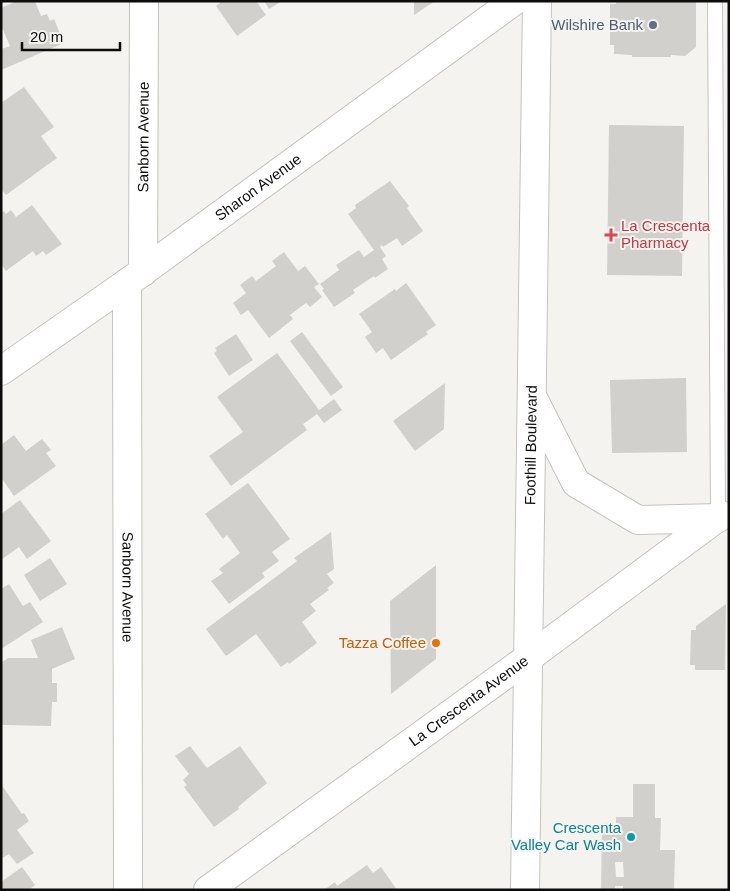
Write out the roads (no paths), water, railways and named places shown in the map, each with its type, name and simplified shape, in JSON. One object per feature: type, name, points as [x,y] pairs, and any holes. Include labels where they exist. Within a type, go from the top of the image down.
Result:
[{"type":"street","name":"Sanborn Avenue","points":[[128,890],[135,278],[144,1]]},
{"type":"street","name":"Sharon Avenue","points":[[1,371],[135,278],[514,1]]},
{"type":"street","name":"Foothill Boulevard","points":[[525,890],[537,1]]},
{"type":"street","points":[[532,396],[576,483],[638,520],[723,514]]},
{"type":"street","name":"La Crescenta Avenue","points":[[209,889],[723,514]]},
{"type":"lane","points":[[715,1],[723,514]]},
{"type":"place","name":"Wilshire Bank","points":[[653,25]]},
{"type":"place","name":"La Crescenta Pharmacy","points":[[611,235]]},
{"type":"place","name":"Tazza Coffee","points":[[436,643]]},
{"type":"place","name":"Crescenta Valley Car Wash","points":[[631,837]]}]
